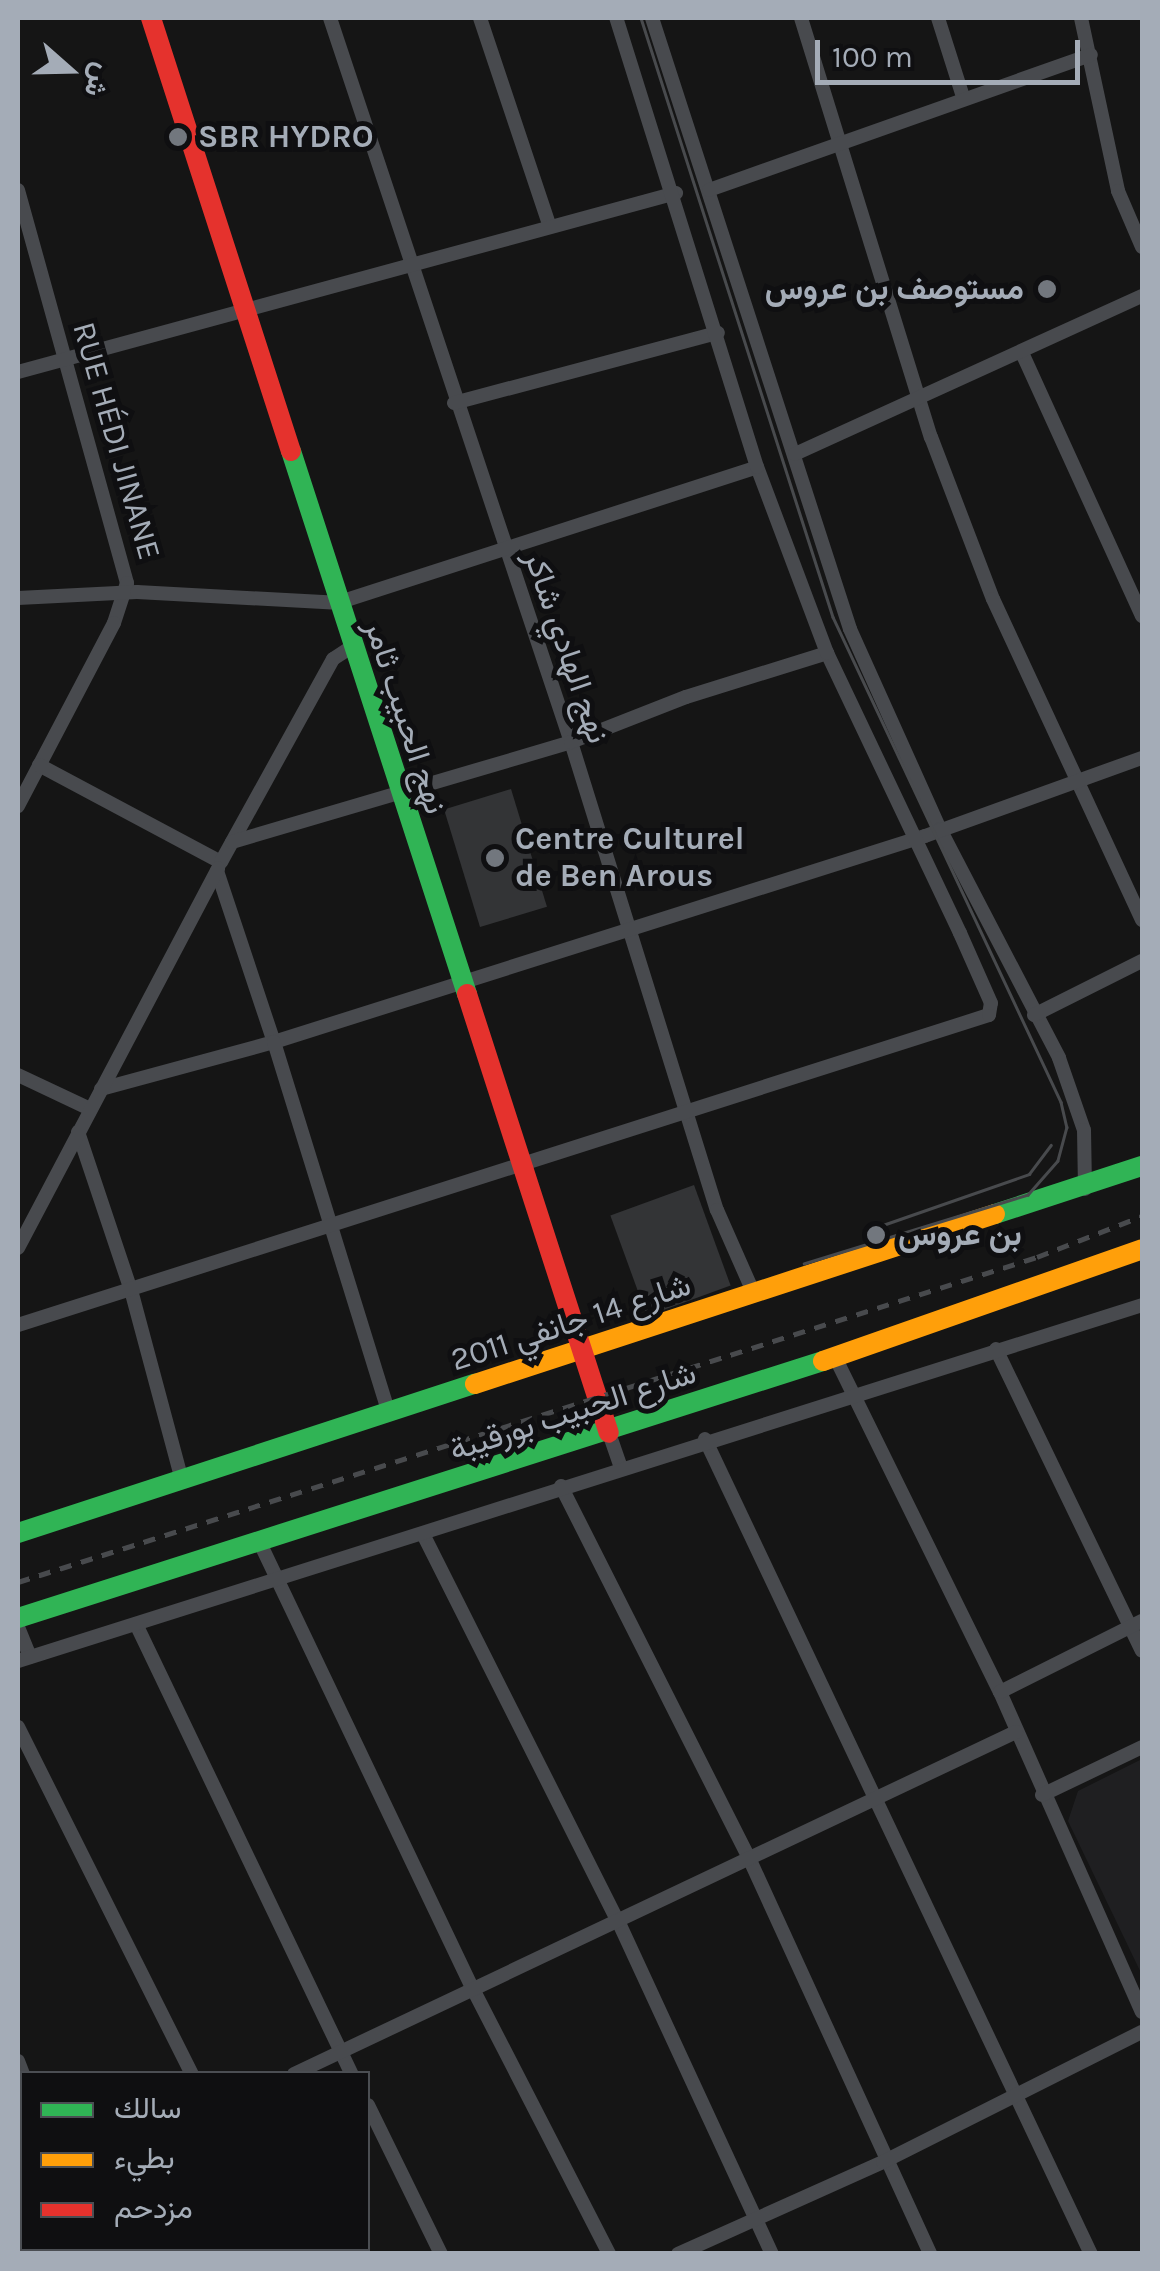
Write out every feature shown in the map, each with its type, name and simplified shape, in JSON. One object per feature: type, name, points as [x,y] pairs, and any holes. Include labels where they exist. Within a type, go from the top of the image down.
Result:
[{"type":"street","name":"نهج الحبيب ثامر","points":[[151,18],[396,792],[524,1163],[608,1433]]},
{"type":"street","name":"نهج الهادي شاكر","points":[[330,18],[454,403],[572,742],[687,1116],[754,1294]]},
{"type":"street","points":[[480,18],[550,227]]},
{"type":"street","points":[[18,1325],[524,1163],[687,1116],[989,1015],[983,985],[827,653],[757,468],[676,193],[616,18]]},
{"type":"street","points":[[652,18],[850,628],[940,829],[1074,1093],[1084,1130],[1086,1189]]},
{"type":"street","points":[[801,18],[918,403],[994,598],[1142,920]]},
{"type":"street","points":[[938,18],[963,98]]},
{"type":"street","points":[[1081,18],[1118,191],[1142,248]]},
{"type":"street","points":[[709,190],[1091,55]]},
{"type":"street","name":"RUE HÉDI JINANE","points":[[18,190],[125,564],[127,593],[18,806]]},
{"type":"street","points":[[18,372],[242,306],[676,193]]},
{"type":"street","points":[[795,454],[1024,355],[1142,296]]},
{"type":"street","points":[[454,403],[718,333]]},
{"type":"street","points":[[1024,355],[1142,616]]},
{"type":"street","points":[[18,598],[127,593],[337,603],[502,545],[757,468]]},
{"type":"street","points":[[18,1248],[332,659],[350,648]]},
{"type":"street","points":[[232,842],[572,742],[686,697],[827,653]]},
{"type":"street","points":[[102,1089],[274,1042],[1080,784],[1142,758]]},
{"type":"street","points":[[39,765],[219,866],[390,1414]]},
{"type":"street","points":[[1034,1015],[1142,962]]},
{"type":"street","points":[[18,1075],[90,1109]]},
{"type":"street","points":[[78,1132],[132,1290],[182,1480]]},
{"type":"street","name":"شارع 14 جانفي 2011","points":[[18,1533],[582,1354],[754,1294],[1086,1189],[1142,1166]]},
{"type":"street","name":"شارع الحبيب بورقيبة","points":[[18,1618],[608,1433],[1140,1258]]},
{"type":"street","points":[[18,1627],[24,1659],[423,1534],[705,1439],[1142,1304]]},
{"type":"street","points":[[996,1349],[1137,1623],[1142,1650]]},
{"type":"street","points":[[834,1358],[1000,1692],[1042,1795],[1142,2012]]},
{"type":"street","points":[[608,1433],[621,1466]]},
{"type":"street","points":[[705,1439],[877,1794],[1091,2254]]},
{"type":"street","points":[[561,1486],[749,1858],[883,2162],[930,2254]]},
{"type":"street","points":[[423,1534],[619,1923],[772,2254]]},
{"type":"street","points":[[260,1543],[474,1990],[608,2254]]},
{"type":"street","points":[[1000,1692],[1137,1623]]},
{"type":"street","points":[[136,1624],[350,2071]]},
{"type":"street","points":[[18,1727],[190,2071]]},
{"type":"street","points":[[300,2071],[619,1923],[877,1794],[1016,1732]]},
{"type":"street","points":[[1042,1795],[1142,1748]]},
{"type":"street","points":[[678,2254],[1016,2099],[1142,2032]]},
{"type":"street","points":[[370,2110],[440,2254]]},
{"type":"shaded area","points":[[1142,1759],[1142,1975],[1068,1821],[1078,1791]]},
{"type":"building","name":"Centre Culturel de Ben Arous","points":[[511,789],[547,907],[480,927],[444,809]]},
{"type":"building","points":[[694,1185],[731,1286],[647,1316],[610,1215]]},
{"type":"tram line","points":[[641,18],[833,617],[1061,1102],[1067,1127],[1058,1161],[1028,1195],[804,1264]]},
{"type":"tram line","points":[[880,1226],[1029,1174],[1051,1145]]},
{"type":"railway","points":[[18,1582],[1037,1257],[1142,1216]]},
{"type":"traffic: fast","points":[[291,451],[467,994]]},
{"type":"traffic: fast","points":[[995,1214],[1142,1166]]},
{"type":"traffic: fast","points":[[18,1618],[823,1361]]},
{"type":"traffic: fast","points":[[18,1533],[475,1384]]},
{"type":"traffic: slow","points":[[475,1384],[995,1214]]},
{"type":"traffic: slow","points":[[823,1361],[1142,1249]]},
{"type":"traffic: jam","points":[[151,18],[291,451]]},
{"type":"traffic: jam","points":[[467,994],[609,1433]]},
{"type":"place","name":"SBR HYDRO","points":[[178,137]]},
{"type":"place","name":"مستوصف بن عروس","points":[[1047,289]]},
{"type":"place","name":"Centre Culturel de Ben Arous","points":[[495,858]]},
{"type":"place","name":"بن عروس","points":[[876,1235]]}]
